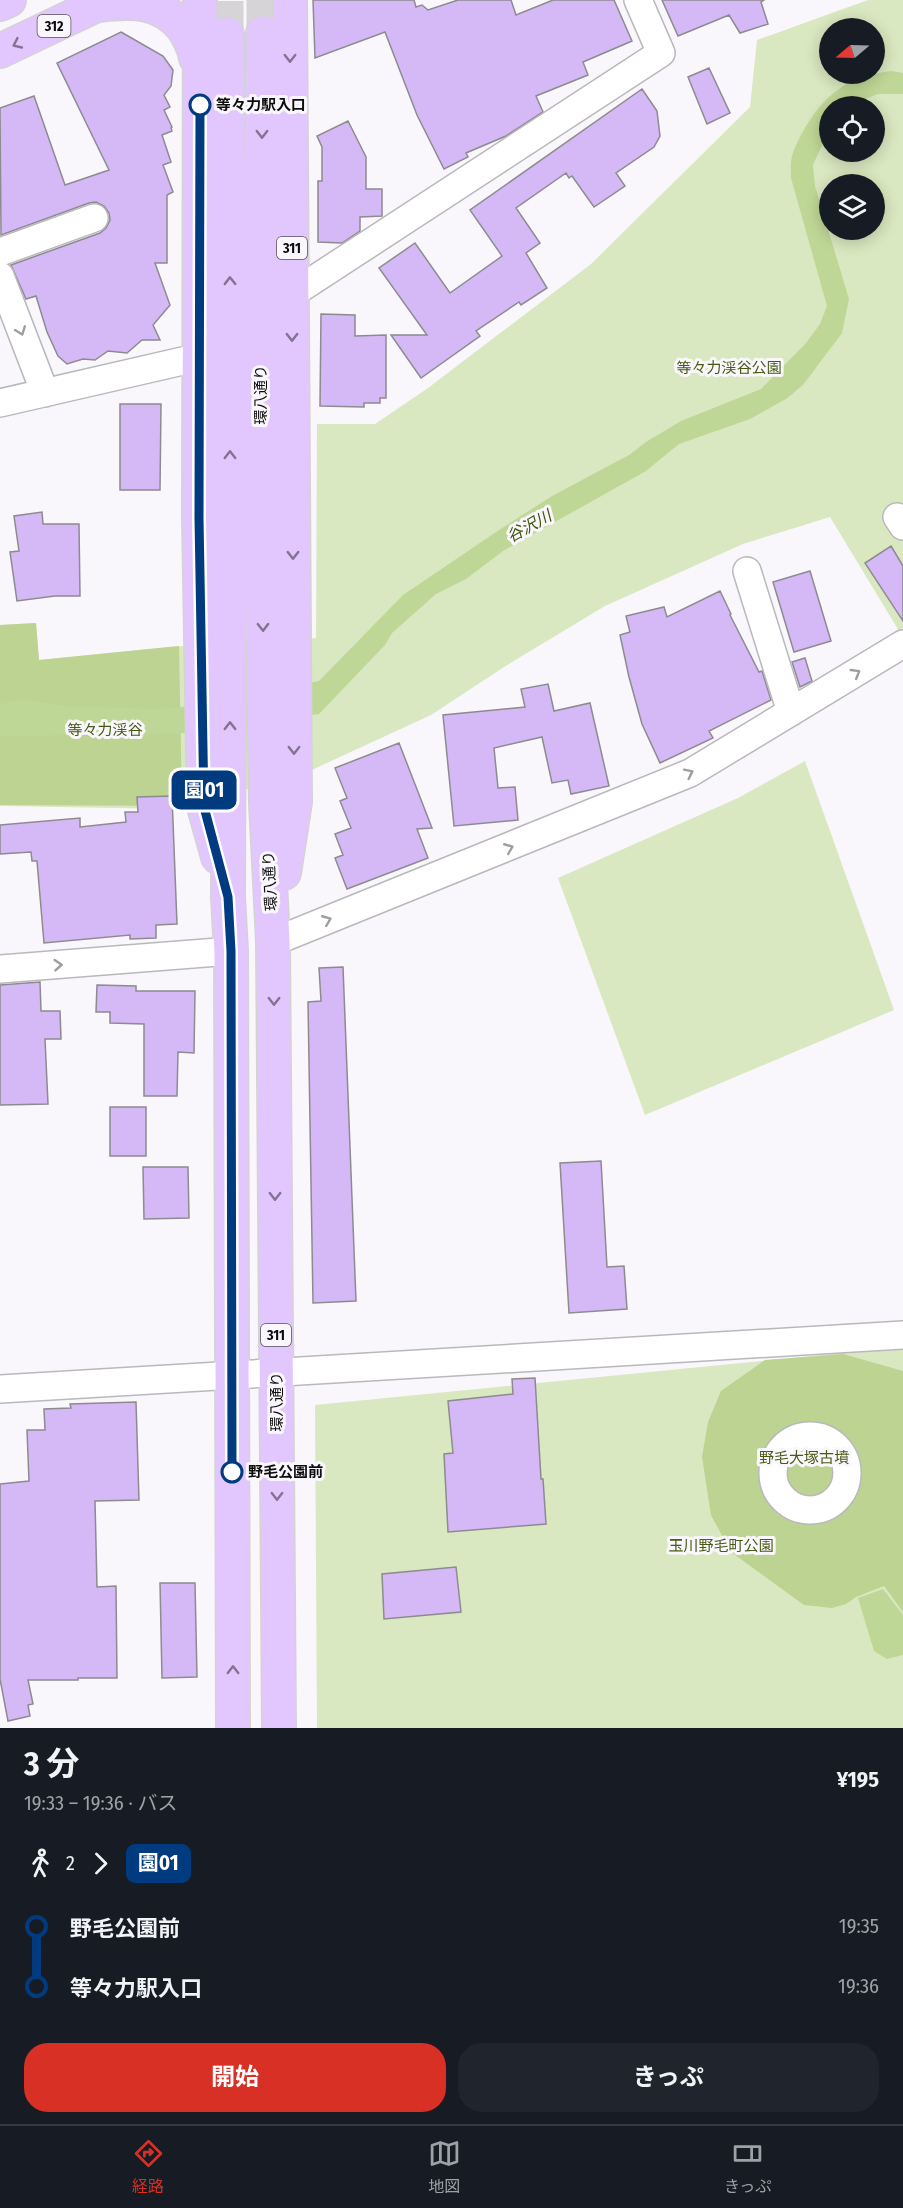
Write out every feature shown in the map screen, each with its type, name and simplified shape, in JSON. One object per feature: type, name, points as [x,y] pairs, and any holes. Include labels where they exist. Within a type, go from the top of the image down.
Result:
[{"type":"main road","points":[[0,4],[9,0]]},
{"type":"main road","points":[[200,0],[200,357],[214,516]]},
{"type":"main road","name":"311","points":[[280,802],[292,497],[290,0]]},
{"type":"main road","points":[[103,2],[136,1],[152,3],[167,9],[188,36],[200,72]]},
{"type":"main road","name":"312","points":[[0,51],[103,2]]},
{"type":"main road","name":"環八通り","points":[[227,33],[230,328],[214,516],[217,806],[228,897],[231,951],[233,1728]]},
{"type":"main road","name":"環八通り","points":[[263,33],[261,506],[280,802],[273,942],[279,1728]]},
{"type":"street","points":[[292,294],[661,52],[638,0]]},
{"type":"street","points":[[0,252],[94,219]]},
{"type":"street","points":[[0,276],[45,393]]},
{"type":"street","points":[[0,403],[200,357]]},
{"type":"street","points":[[747,571],[791,712]]},
{"type":"street","points":[[273,942],[690,773],[903,644]]},
{"type":"street","points":[[0,969],[231,951]]},
{"type":"street","points":[[0,1389],[903,1335]]},
{"type":"green space","name":"等々力渓谷公園","points":[[868,0],[903,0],[903,628],[899,631],[830,517],[743,544],[605,606],[504,667],[431,715],[303,774],[173,809],[0,806],[0,625],[36,623],[39,660],[169,647],[316,638],[317,424],[375,424],[428,388],[591,264],[750,107],[757,40]]},
{"type":"green space","name":"等々力渓谷","points":[[36,623],[39,660],[179,646],[182,806],[0,805],[0,625]]},
{"type":"green space","points":[[805,761],[894,1010],[645,1115],[558,878],[738,798]]},
{"type":"green space","name":"玉川野毛町公園","points":[[903,1347],[903,1728],[317,1728],[315,1405]]},
{"type":"green space","name":"野毛大塚古墳","points":[[843,1354],[903,1371],[903,1612],[884,1586],[832,1608],[804,1605],[731,1552],[711,1515],[702,1457],[708,1422],[721,1391],[765,1360]]},
{"type":"water","points":[[885,72],[903,73],[903,94],[830,96],[847,84],[885,84]]},
{"type":"water","name":"谷沢川","points":[[819,108],[819,152],[813,165],[819,199],[819,240],[831,240],[849,299],[842,333],[803,385],[786,399],[750,419],[679,444],[646,471],[503,551],[466,579],[436,594],[392,633],[385,645],[319,714],[176,734],[0,736],[0,704],[25,699],[64,706],[176,708],[319,681],[403,595],[502,528],[552,496],[629,455],[681,421],[761,389],[806,343],[820,324],[827,306],[791,178],[791,159],[810,119]]},
{"type":"water","points":[[883,1589],[903,1615],[903,1655],[887,1659],[874,1651],[858,1598]]},
{"type":"building","points":[[313,0],[414,0],[416,7],[422,5],[428,10],[458,0],[511,0],[516,15],[553,0],[614,0],[632,41],[583,62],[588,75],[536,96],[543,112],[506,136],[466,153],[468,157],[444,169],[417,115],[385,32],[315,58]]},
{"type":"building","points":[[662,0],[764,0],[761,2],[768,24],[740,33],[729,15],[678,36]]},
{"type":"building","points":[[121,32],[163,56],[173,70],[171,86],[164,95],[170,107],[164,110],[172,131],[162,135],[171,162],[163,165],[173,192],[167,195],[167,263],[155,263],[170,305],[153,325],[160,340],[142,340],[127,353],[108,351],[95,360],[83,359],[67,364],[58,356],[47,332],[36,296],[26,299],[11,265],[100,233],[110,220],[109,213],[104,206],[96,202],[89,203],[1,235],[0,108],[34,96],[65,185],[109,170],[57,63]]},
{"type":"building","points":[[709,68],[730,113],[707,124],[688,77]]},
{"type":"building","points":[[642,89],[657,111],[660,136],[654,147],[616,173],[625,186],[594,207],[572,176],[569,178],[566,173],[516,208],[540,243],[526,253],[547,288],[521,305],[519,302],[476,331],[480,336],[421,378],[391,335],[427,335],[379,268],[415,243],[450,293],[502,256],[470,210]]},
{"type":"building","points":[[348,121],[366,157],[366,189],[382,189],[382,216],[360,217],[360,231],[342,243],[318,242],[318,181],[322,181],[322,147],[317,136]]},
{"type":"building","points":[[321,314],[355,315],[355,336],[386,335],[386,398],[380,398],[380,403],[364,403],[364,407],[320,406]]},
{"type":"building","points":[[120,404],[161,404],[160,490],[120,490]]},
{"type":"building","points":[[42,512],[43,524],[79,524],[80,596],[55,596],[17,601],[10,552],[19,551],[14,516]]},
{"type":"building","points":[[891,546],[903,566],[903,621],[865,563]]},
{"type":"building","points":[[810,571],[831,641],[794,652],[773,582]]},
{"type":"building","points":[[720,591],[759,672],[762,671],[771,700],[709,731],[713,738],[660,763],[642,724],[629,677],[620,635],[630,632],[626,616],[664,607],[667,617]]},
{"type":"building","points":[[805,658],[812,681],[800,687],[792,662]]},
{"type":"building","points":[[548,684],[554,711],[590,703],[609,786],[571,794],[568,780],[552,783],[542,737],[494,748],[498,788],[515,787],[518,820],[454,826],[443,715],[525,707],[521,689]]},
{"type":"building","points":[[399,743],[432,828],[417,829],[428,858],[347,889],[335,858],[343,855],[335,834],[351,828],[340,801],[347,798],[335,768]]},
{"type":"building","points":[[172,796],[177,924],[156,925],[156,938],[130,939],[130,935],[44,943],[37,861],[32,861],[31,852],[0,854],[0,825],[80,818],[80,827],[126,822],[125,812],[138,812],[137,797]]},
{"type":"building","points":[[343,967],[356,1301],[313,1303],[308,1002],[321,1001],[319,968]]},
{"type":"building","points":[[40,982],[41,1011],[60,1011],[61,1039],[45,1039],[48,1104],[0,1105],[0,985]]},
{"type":"building","points":[[97,985],[136,986],[136,991],[195,991],[194,1053],[178,1052],[177,1096],[144,1096],[144,1024],[110,1023],[110,1012],[96,1012]]},
{"type":"building","points":[[110,1107],[146,1107],[146,1156],[110,1156]]},
{"type":"building","points":[[601,1161],[607,1267],[624,1266],[627,1309],[569,1313],[560,1163]]},
{"type":"building","points":[[143,1167],[188,1167],[189,1218],[144,1219]]},
{"type":"building","points":[[535,1378],[546,1524],[448,1532],[444,1454],[453,1453],[448,1401],[513,1394],[512,1379]]},
{"type":"building","points":[[136,1402],[139,1500],[95,1501],[97,1587],[116,1586],[117,1678],[28,1680],[33,1704],[28,1705],[30,1716],[8,1721],[0,1679],[0,1484],[29,1481],[27,1430],[45,1430],[44,1409],[71,1408],[70,1404]]},
{"type":"building","points":[[456,1567],[461,1612],[384,1619],[382,1574]]},
{"type":"building","points":[[160,1583],[195,1583],[197,1677],[162,1678]]},
{"type":"tunnel","points":[[227,0],[227,34]]},
{"type":"tunnel","points":[[263,0],[263,33]]},
{"type":"bus line","name":"園01","points":[[200,105],[199,518],[204,807],[228,897],[231,951],[232,1472]]},
{"type":"place","name":"等々力駅入口","points":[[200,105]]},
{"type":"place","name":"野毛公園前","points":[[232,1472]]}]
